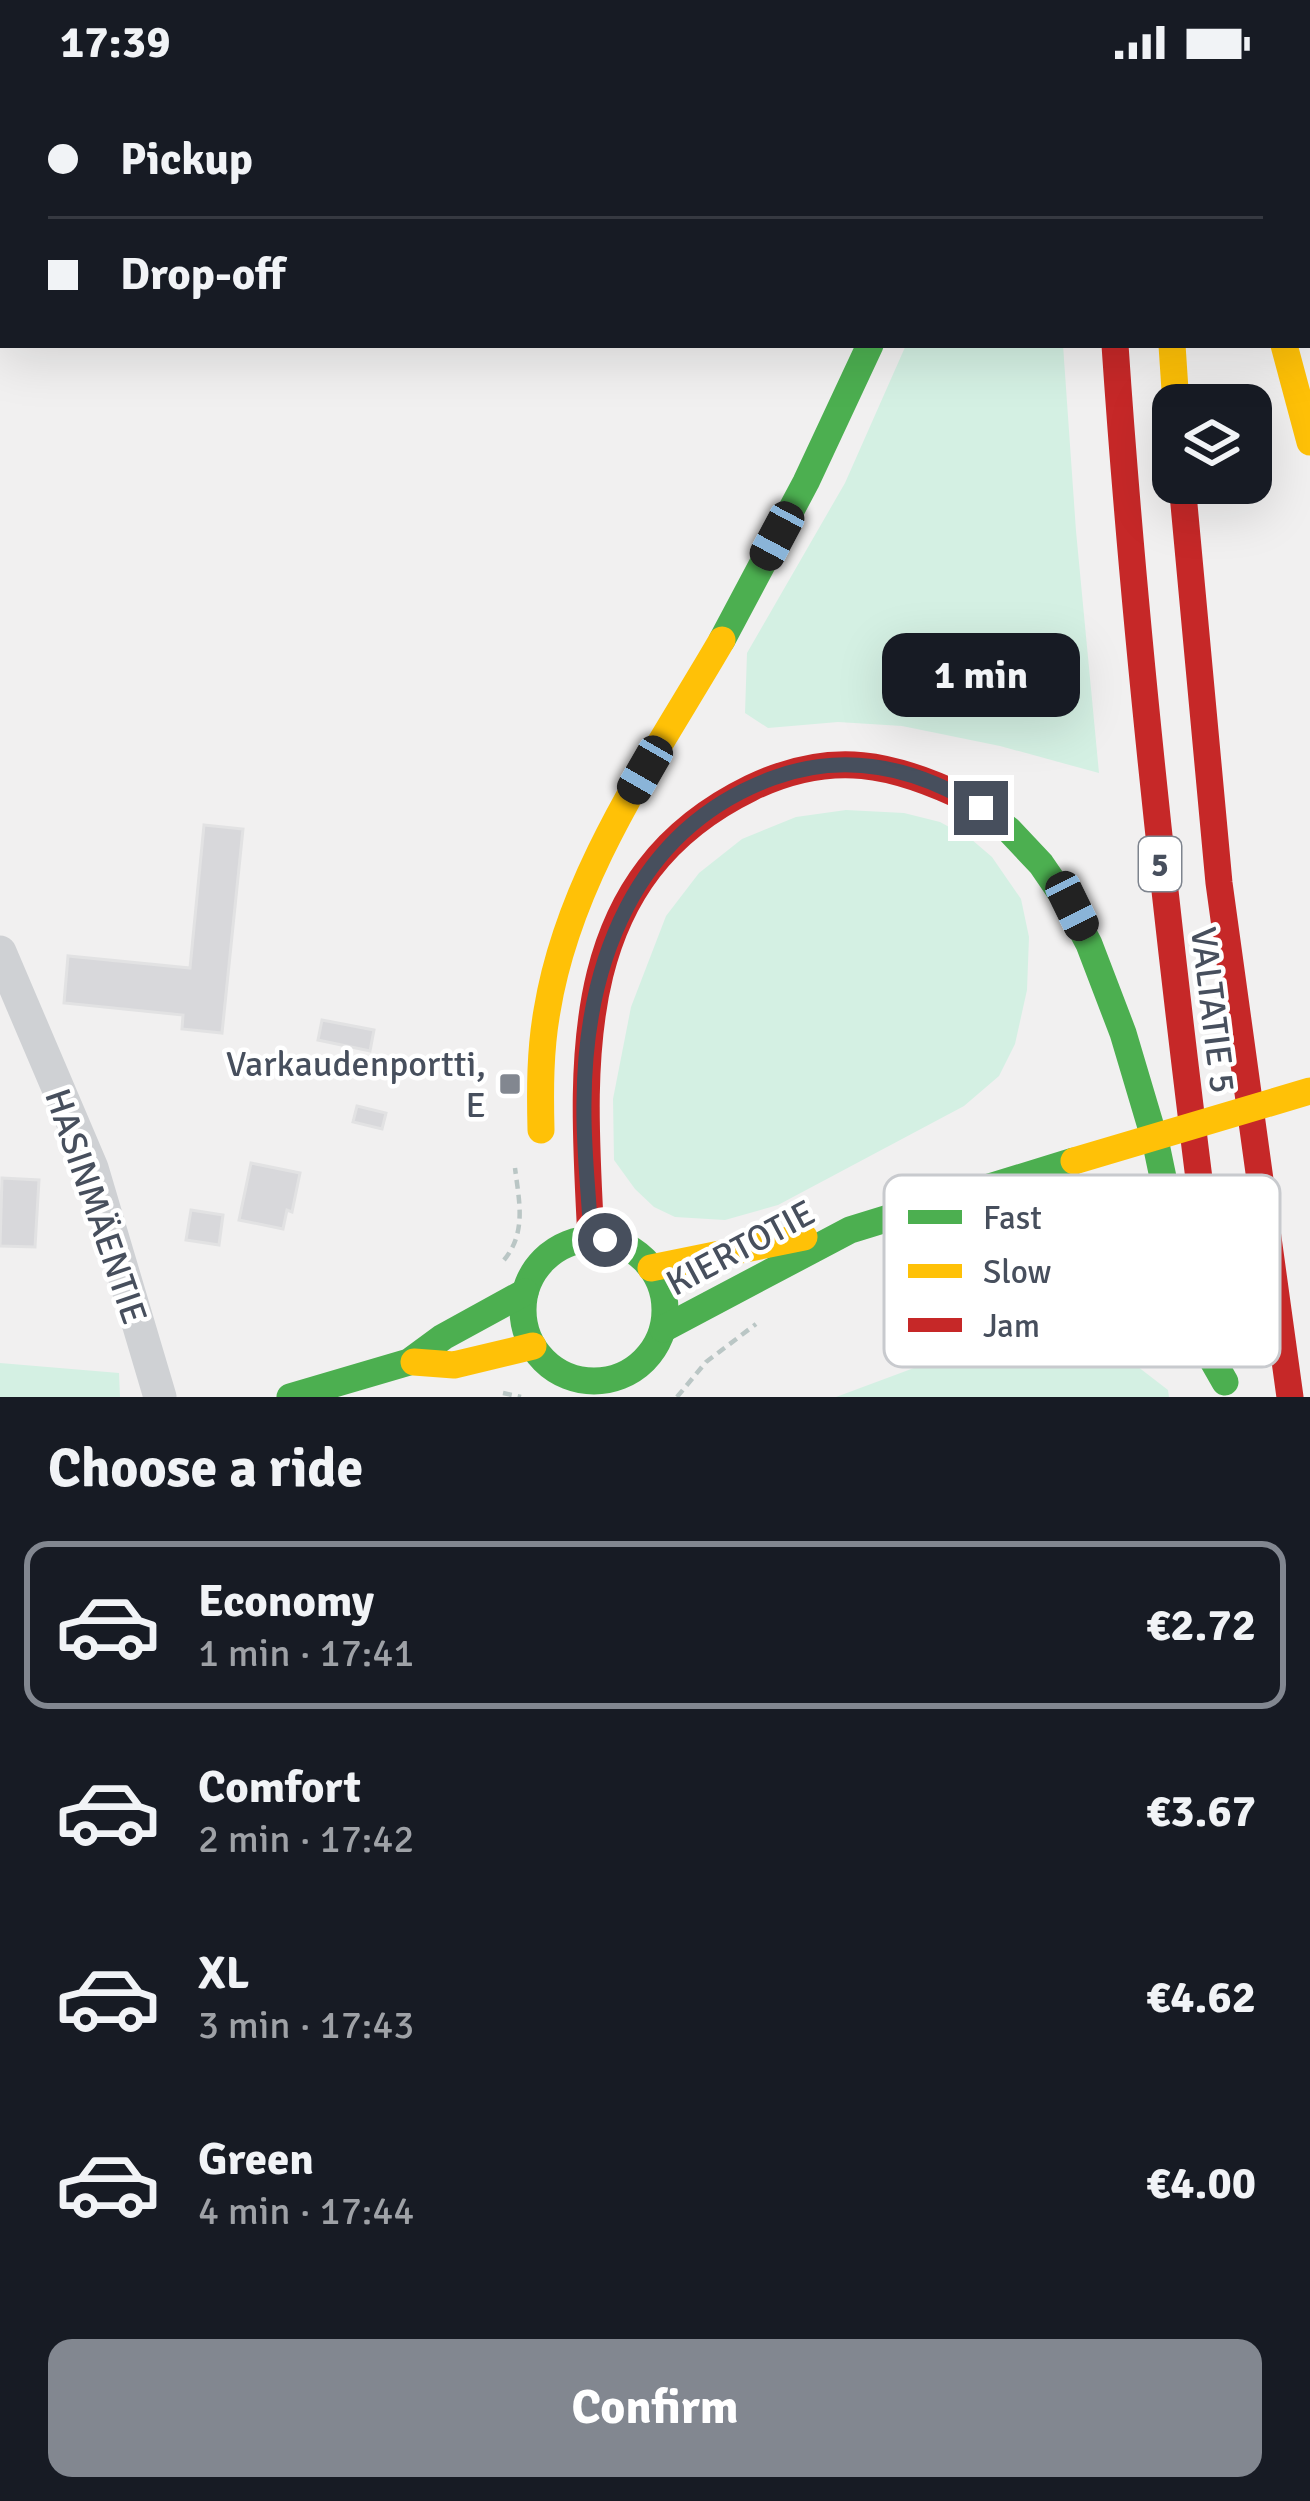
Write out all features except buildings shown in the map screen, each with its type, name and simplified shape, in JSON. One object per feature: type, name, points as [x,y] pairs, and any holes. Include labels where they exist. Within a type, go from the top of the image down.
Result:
[{"type":"main road","points":[[542,1152],[543,1035],[562,950],[582,897],[622,809],[735,616],[833,432],[869,348]]},
{"type":"main road","name":"VALTATIE 5","points":[[1115,348],[1147,746],[1199,1175]]},
{"type":"main road","points":[[1172,348],[1175,384]]},
{"type":"main road","points":[[1285,348],[1310,442]]},
{"type":"main road","name":"VALTATIE 5","points":[[1184,504],[1219,883],[1259,1175]]},
{"type":"main road","points":[[591,1239],[586,1053],[606,955],[622,916],[668,844],[694,821],[737,793],[802,768],[878,765],[950,788],[981,808],[1036,858],[1072,906],[1093,949],[1120,1020],[1165,1175]]},
{"type":"main road","name":"KIERTOTIE","points":[[1029,1175],[1310,1091]]},
{"type":"main road","name":"KIERTOTIE","points":[[651,1268],[884,1220]]},
{"type":"main road","name":"KIERTOTIE","points":[[662,1329],[850,1230]]},
{"type":"main road","points":[[605,1240],[631,1249],[651,1268],[664,1297],[662,1329],[633,1384],[614,1378],[582,1388],[549,1366],[533,1346],[524,1324],[525,1292],[551,1242],[605,1240]]},
{"type":"main road","points":[[290,1397],[409,1362],[443,1337],[525,1292]]},
{"type":"main road","name":"VALTATIE 5","points":[[1280,1325],[1290,1397]]},
{"type":"main road","points":[[409,1362],[454,1365],[533,1346]]},
{"type":"street","name":"HASINMÄENTIE","points":[[0,952],[92,1168],[160,1397]]},
{"type":"path","points":[[496,1269],[512,1251],[522,1222],[513,1150]]},
{"type":"path","points":[[873,1264],[884,1262]]},
{"type":"path","points":[[677,1397],[706,1362],[766,1316]]},
{"type":"green space","points":[[905,348],[1063,348],[1099,773],[902,726],[838,722],[768,728],[745,713],[747,653],[845,483]]},
{"type":"green space","points":[[846,810],[904,813],[940,822],[992,857],[1021,899],[1029,937],[1027,990],[1015,1044],[999,1076],[964,1106],[778,1205],[725,1220],[675,1217],[654,1207],[614,1160],[613,1099],[631,1007],[666,916],[699,873],[742,839],[796,817]]},
{"type":"green space","points":[[0,1363],[119,1373],[120,1397],[0,1397]]},
{"type":"green space","points":[[917,1367],[1138,1367],[1168,1390],[1169,1397],[836,1397]]},
{"type":"traffic: fast","points":[[722,640],[806,482],[869,348]]},
{"type":"traffic: fast","points":[[971,801],[1009,830],[1041,864],[1089,944],[1123,1033],[1162,1175]]},
{"type":"traffic: fast","points":[[1029,1175],[1074,1161]]},
{"type":"traffic: fast","points":[[663,1329],[850,1230],[884,1220]]},
{"type":"traffic: fast","points":[[594,1239],[621,1244],[644,1260],[660,1283],[665,1310],[660,1337],[644,1360],[621,1376],[594,1381],[567,1376],[544,1360],[528,1337],[523,1310],[528,1283],[544,1260],[567,1244],[594,1239]]},
{"type":"traffic: fast","points":[[290,1397],[409,1362],[443,1337],[525,1292]]},
{"type":"traffic: fast","points":[[1216,1367],[1225,1382]]},
{"type":"traffic: slow","points":[[1172,348],[1175,384]]},
{"type":"traffic: slow","points":[[1285,348],[1310,442]]},
{"type":"traffic: slow","points":[[541,1130],[545,1026],[574,912],[617,818],[722,640]]},
{"type":"traffic: slow","points":[[1074,1161],[1310,1091]]},
{"type":"traffic: slow","points":[[651,1268],[804,1237]]},
{"type":"traffic: slow","points":[[414,1362],[454,1365],[533,1346]]},
{"type":"traffic: jam","points":[[1115,348],[1152,767],[1199,1175]]},
{"type":"traffic: jam","points":[[1184,504],[1219,883],[1259,1175]]},
{"type":"traffic: jam","points":[[591,1239],[586,1107],[598,982],[617,924],[647,872],[691,826],[751,788],[809,768],[836,765],[889,770],[971,801]]},
{"type":"traffic: jam","points":[[1280,1325],[1290,1397]]},
{"type":"place","name":"Varkaudenportti, E","points":[[510,1084]]},
{"type":"route","points":[[605,1240],[591,1239],[586,1053],[606,955],[644,876],[668,844],[737,793],[802,768],[878,765],[950,788],[981,808]]}]
